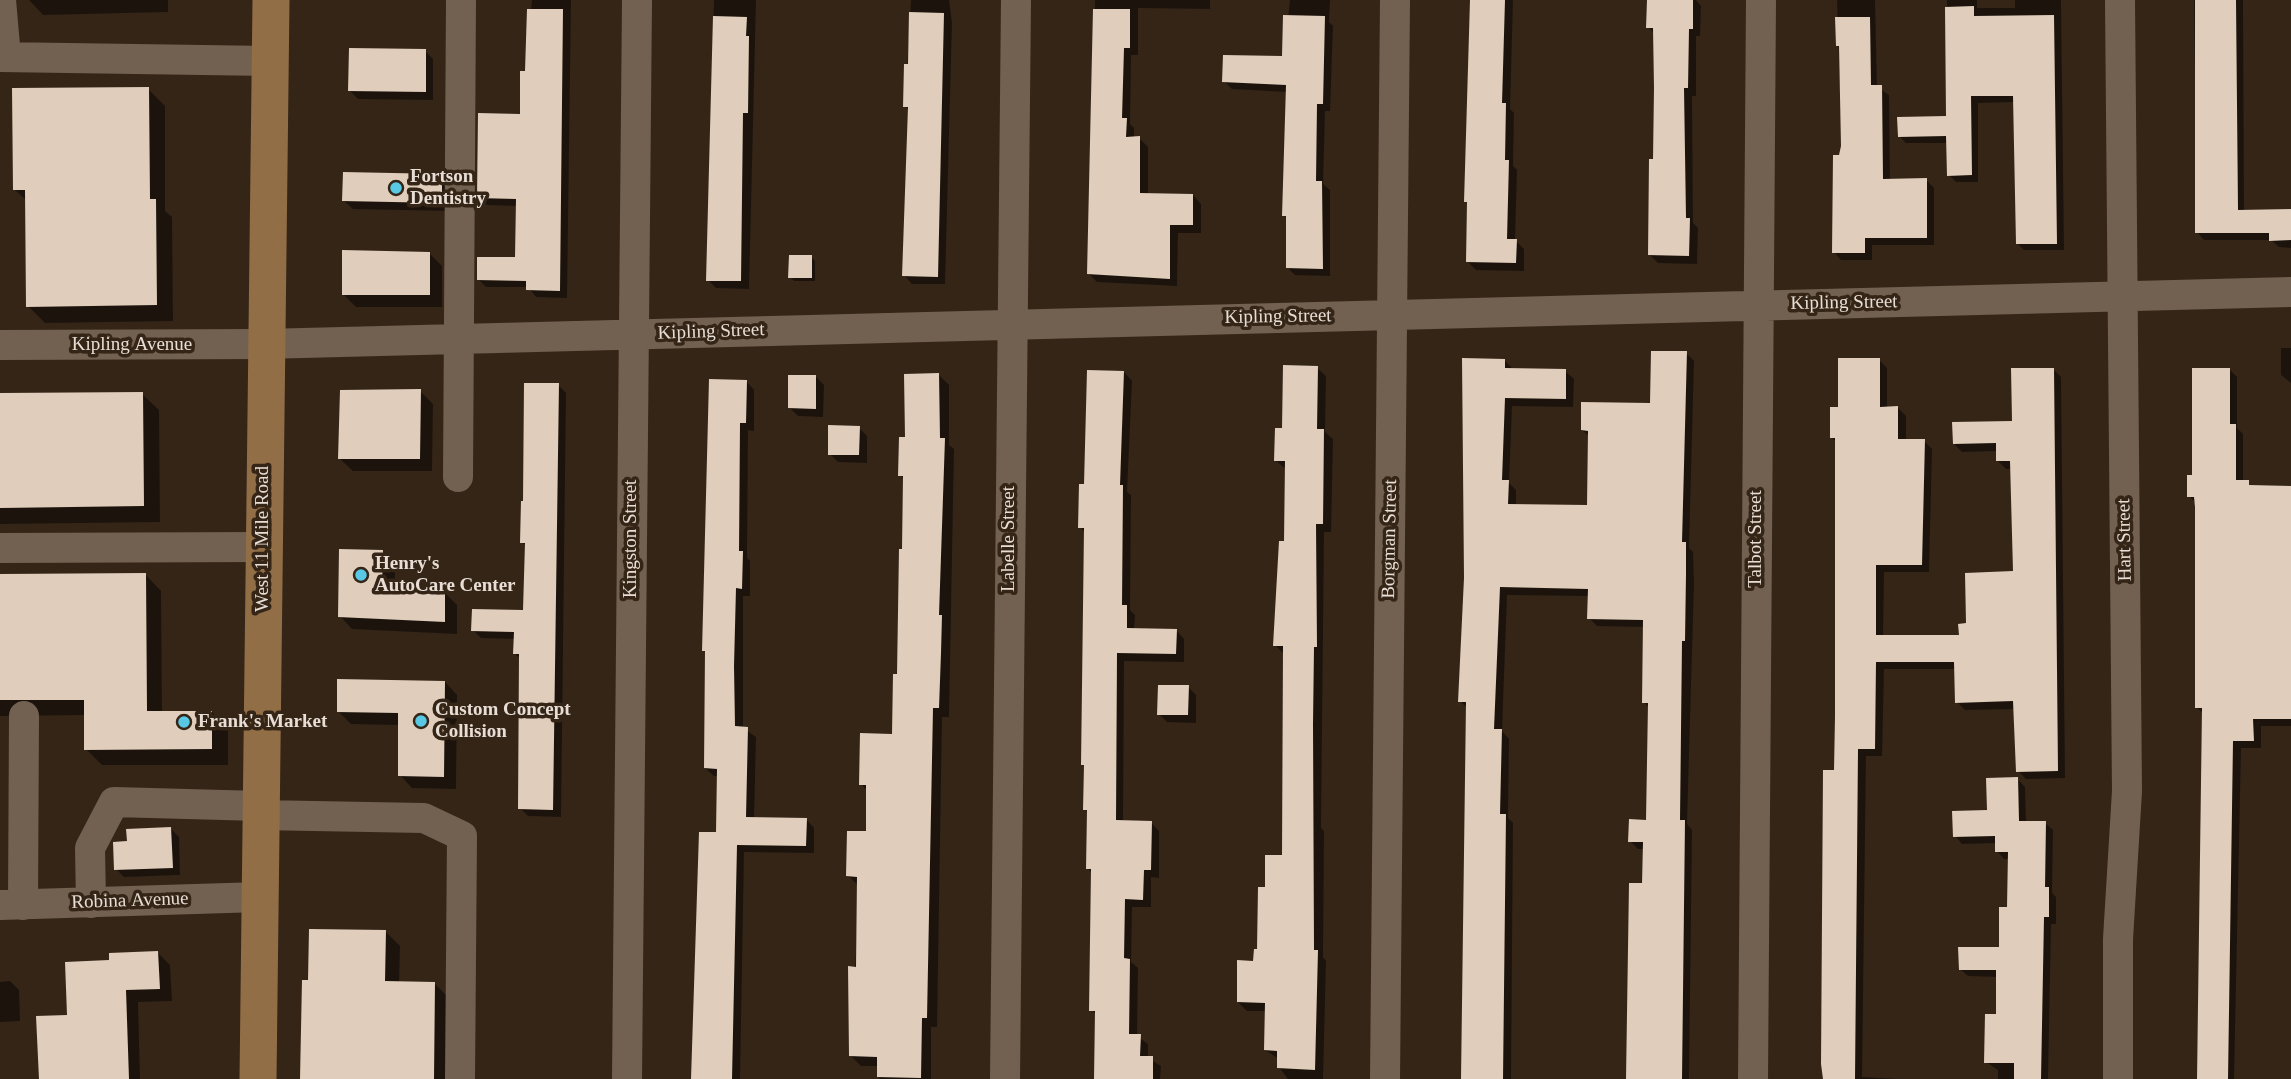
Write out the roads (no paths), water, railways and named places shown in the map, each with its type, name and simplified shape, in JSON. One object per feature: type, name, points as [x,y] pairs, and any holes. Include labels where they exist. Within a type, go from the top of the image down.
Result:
[{"type":"main road","name":"West 11 Mile Road","points":[[258,1079],[264,344],[271,0]]},
{"type":"street","points":[[1,0],[3,57],[270,61]]},
{"type":"street","points":[[457,477],[460,0]]},
{"type":"street","name":"Kingston Street","points":[[627,1079],[637,0]]},
{"type":"street","name":"Labelle Street","points":[[1005,1079],[1016,0]]},
{"type":"street","name":"Borgman Street","points":[[1385,1079],[1395,0]]},
{"type":"street","name":"Talbot Street","points":[[1753,1079],[1757,304],[1762,0]]},
{"type":"street","name":"Hart Street","points":[[2118,1079],[2118,939],[2127,791],[2120,0]]},
{"type":"street","name":"Kipling Street","points":[[264,344],[2291,292]]},
{"type":"street","name":"Kipling Avenue","points":[[0,345],[264,344]]},
{"type":"street","points":[[0,548],[263,547]]},
{"type":"street","points":[[11,905],[24,716]]},
{"type":"street","points":[[91,903],[90,848],[114,802],[424,818],[462,836],[460,1079]]},
{"type":"street","name":"Robina Avenue","points":[[11,905],[260,897]]},
{"type":"place","name":"Fortson Dentistry","points":[[396,188]]},
{"type":"place","name":"Henry's AutoCare Center","points":[[361,575]]},
{"type":"place","name":"Custom Concept Collision","points":[[421,721]]},
{"type":"place","name":"Frank's Market","points":[[184,722]]}]
